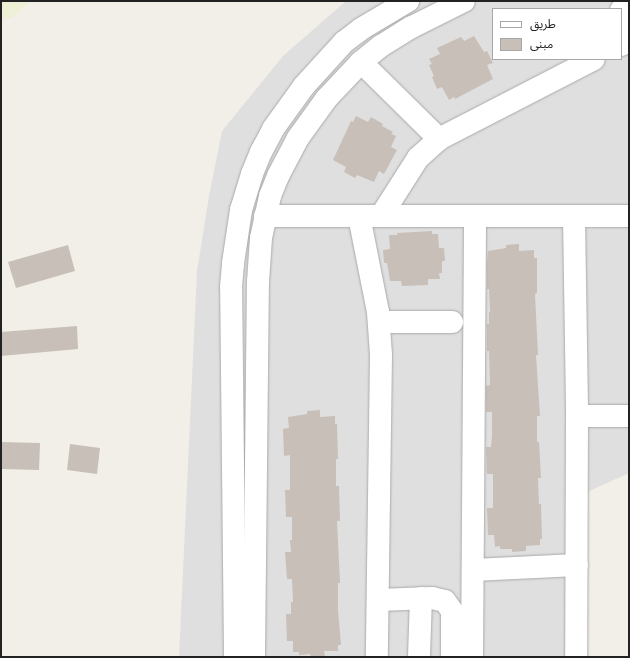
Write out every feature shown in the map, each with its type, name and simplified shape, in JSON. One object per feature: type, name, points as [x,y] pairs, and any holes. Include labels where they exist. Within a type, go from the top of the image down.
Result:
[{"type":"street","points":[[235,657],[232,287],[234,256],[241,210],[252,174],[261,152],[273,129],[304,86],[344,42],[361,29],[408,1]]},
{"type":"street","points":[[254,657],[258,282],[265,216],[278,176],[298,138],[327,98],[362,62],[381,46],[412,27],[464,1]]},
{"type":"street","points":[[622,11],[629,28]]},
{"type":"street","points":[[381,216],[414,164],[427,148],[439,140],[592,60]]},
{"type":"street","points":[[362,62],[439,140]]},
{"type":"street","points":[[265,216],[629,216]]},
{"type":"street","points":[[359,216],[379,322],[381,354],[377,657]]},
{"type":"street","points":[[472,657],[475,216]]},
{"type":"street","points":[[574,216],[577,416],[576,657]]},
{"type":"street","points":[[379,322],[452,322]]},
{"type":"street","points":[[577,416],[629,416]]},
{"type":"street","points":[[473,570],[577,565]]},
{"type":"street","points":[[419,657],[421,598]]},
{"type":"street","points":[[378,600],[438,598],[449,605],[453,618],[452,657]]},
{"type":"shaded area","points":[[346,1],[629,1],[629,473],[583,494],[587,657],[179,657],[197,271],[209,196],[222,131],[283,56]]},
{"type":"green space","points":[[1,1],[31,1],[13,17],[1,20]]},
{"type":"building","points":[[474,36],[484,52],[487,51],[493,63],[487,65],[493,79],[455,99],[454,97],[449,100],[442,87],[437,89],[432,77],[434,76],[429,65],[432,64],[429,59],[440,54],[437,48],[461,37],[464,41]]},
{"type":"building","points":[[356,116],[368,122],[371,117],[383,124],[382,126],[393,132],[391,134],[396,136],[391,147],[397,150],[384,174],[379,171],[374,182],[357,175],[355,178],[344,172],[346,167],[333,160],[351,121],[353,122]]},
{"type":"building","points":[[432,231],[432,234],[438,234],[439,248],[444,248],[445,261],[442,261],[442,273],[439,273],[440,279],[428,279],[428,285],[402,286],[401,281],[390,281],[387,263],[384,263],[383,250],[390,249],[389,235],[397,235],[397,233]]},
{"type":"building","points":[[519,244],[519,251],[534,250],[534,258],[537,258],[537,293],[535,294],[538,355],[536,355],[540,416],[537,416],[537,442],[539,442],[541,478],[538,478],[539,504],[541,504],[542,539],[540,539],[540,545],[526,546],[526,551],[512,552],[512,549],[500,549],[500,546],[495,547],[494,535],[488,535],[487,508],[493,508],[493,474],[487,474],[486,447],[491,447],[492,435],[492,412],[486,412],[486,386],[490,385],[489,351],[487,351],[487,324],[489,324],[490,312],[489,289],[487,289],[487,263],[488,251],[506,248],[506,245]]},
{"type":"building","points":[[68,245],[75,271],[16,288],[8,262]]},
{"type":"building","points":[[77,326],[78,349],[1,356],[1,332]]},
{"type":"building","points":[[320,410],[320,417],[335,416],[335,424],[337,424],[338,459],[336,459],[336,486],[339,486],[340,521],[337,521],[340,583],[338,583],[338,610],[341,645],[338,645],[338,651],[324,651],[325,657],[311,657],[310,654],[299,655],[299,652],[293,652],[293,641],[287,641],[286,614],[291,614],[291,602],[293,602],[292,579],[287,579],[285,552],[291,552],[290,540],[292,540],[292,517],[286,517],[285,490],[290,490],[290,455],[284,456],[283,429],[289,428],[288,417],[307,414],[307,411]]},
{"type":"building","points":[[1,442],[40,443],[39,470],[1,469]]},
{"type":"building","points":[[70,444],[100,448],[97,474],[67,470]]}]
